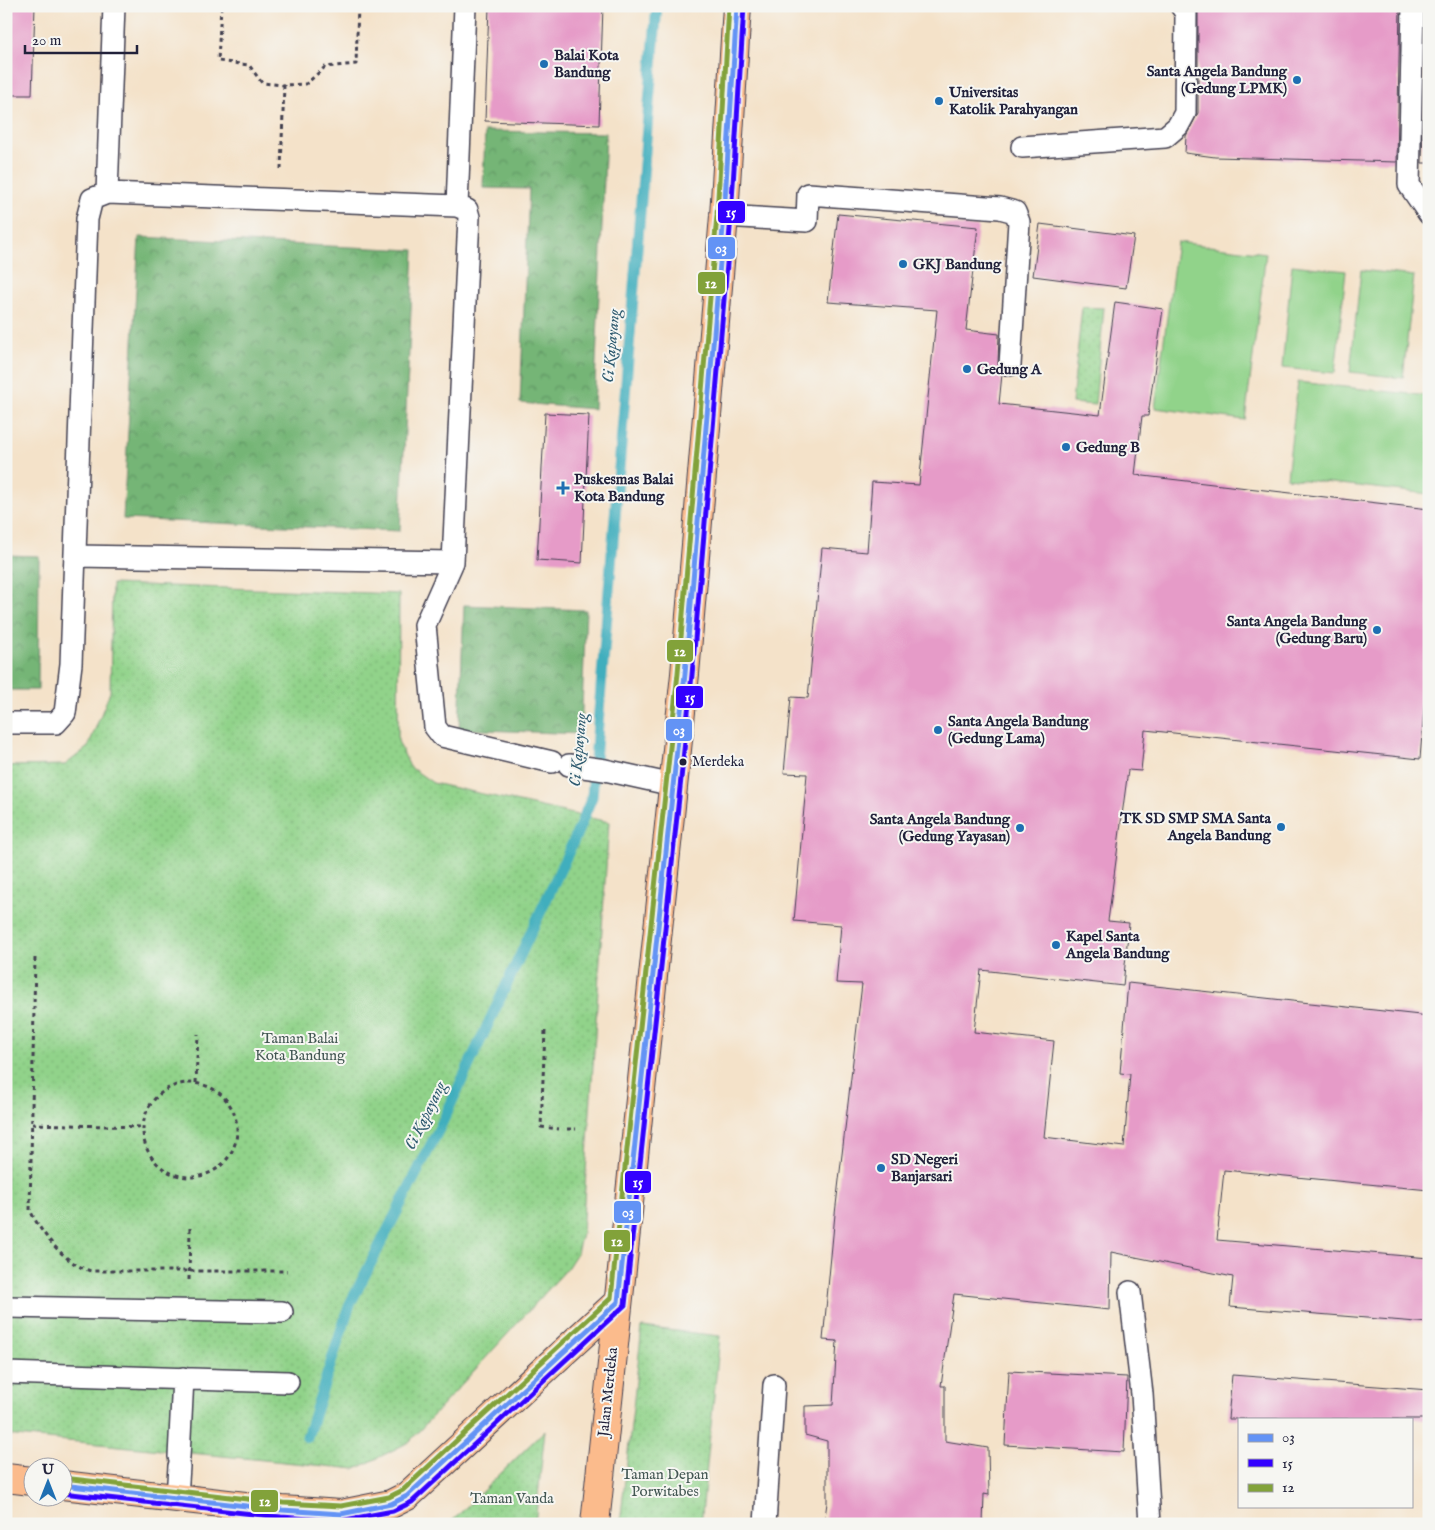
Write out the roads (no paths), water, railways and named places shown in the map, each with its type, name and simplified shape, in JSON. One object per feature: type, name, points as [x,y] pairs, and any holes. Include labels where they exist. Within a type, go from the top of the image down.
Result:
[{"type":"main road","name":"Jalan Merdeka","points":[[595,1524],[685,674],[724,216],[737,6]]},
{"type":"main road","points":[[72,1486],[177,1498],[269,1516],[341,1514],[391,1504],[407,1496],[618,1302]]},
{"type":"main road","points":[[6,1478],[22,1480]]},
{"type":"lane","points":[[107,192],[114,6]]},
{"type":"lane","points":[[457,206],[464,6]]},
{"type":"lane","points":[[1022,147],[1165,137],[1178,126],[1185,113],[1186,13],[1181,6]]},
{"type":"lane","points":[[1413,6],[1409,185],[1429,214]]},
{"type":"lane","points":[[6,723],[56,723],[65,713],[71,664],[87,219],[92,199],[107,192],[457,206],[467,210],[469,217],[453,562],[425,625],[435,727],[442,736],[568,764],[674,784]]},
{"type":"lane","points":[[724,216],[807,221],[808,194],[1000,208],[1015,212],[1019,222],[1010,365]]},
{"type":"lane","points":[[75,556],[453,562]]},
{"type":"lane","points":[[1130,1292],[1142,1394],[1150,1524]]},
{"type":"lane","points":[[6,1307],[282,1312]]},
{"type":"lane","points":[[6,1373],[288,1382]]},
{"type":"lane","points":[[177,1498],[184,1378]]},
{"type":"lane","points":[[765,1524],[774,1385]]},
{"type":"waterway","name":"Ci Kapayang","points":[[307,1437],[350,1304],[441,1125],[575,838],[592,797],[657,6]]},
{"type":"place","name":"Balai Kota Bandung","points":[[544,64]]},
{"type":"place","name":"Santa Angela Bandung (Gedung LPMK)","points":[[1297,80]]},
{"type":"place","name":"Universitas Katolik Parahyangan","points":[[939,101]]},
{"type":"place","name":"GKJ Bandung","points":[[903,264]]},
{"type":"place","name":"Gedung A","points":[[967,369]]},
{"type":"place","name":"Gedung B","points":[[1066,447]]},
{"type":"place","name":"Puskesmas Balai Kota Bandung","points":[[563,488]]},
{"type":"place","name":"Santa Angela Bandung (Gedung Baru)","points":[[1377,630]]},
{"type":"place","name":"Santa Angela Bandung (Gedung Lama)","points":[[938,730]]},
{"type":"place","name":"Merdeka","points":[[683,762]]},
{"type":"place","name":"TK SD SMP SMA Santa Angela Bandung","points":[[1281,827]]},
{"type":"place","name":"Santa Angela Bandung (Gedung Yayasan)","points":[[1020,828]]},
{"type":"place","name":"Kapel Santa Angela Bandung","points":[[1056,945]]},
{"type":"place","name":"SD Negeri Banjarsari","points":[[881,1168]]},
{"type":"park label","name":"Taman Balai Kota Bandung","points":[[300,1046]]},
{"type":"park label","name":"Taman Depan Porwitabes","points":[[665,1482]]},
{"type":"park label","name":"Taman Vanda","points":[[512,1498]]}]
